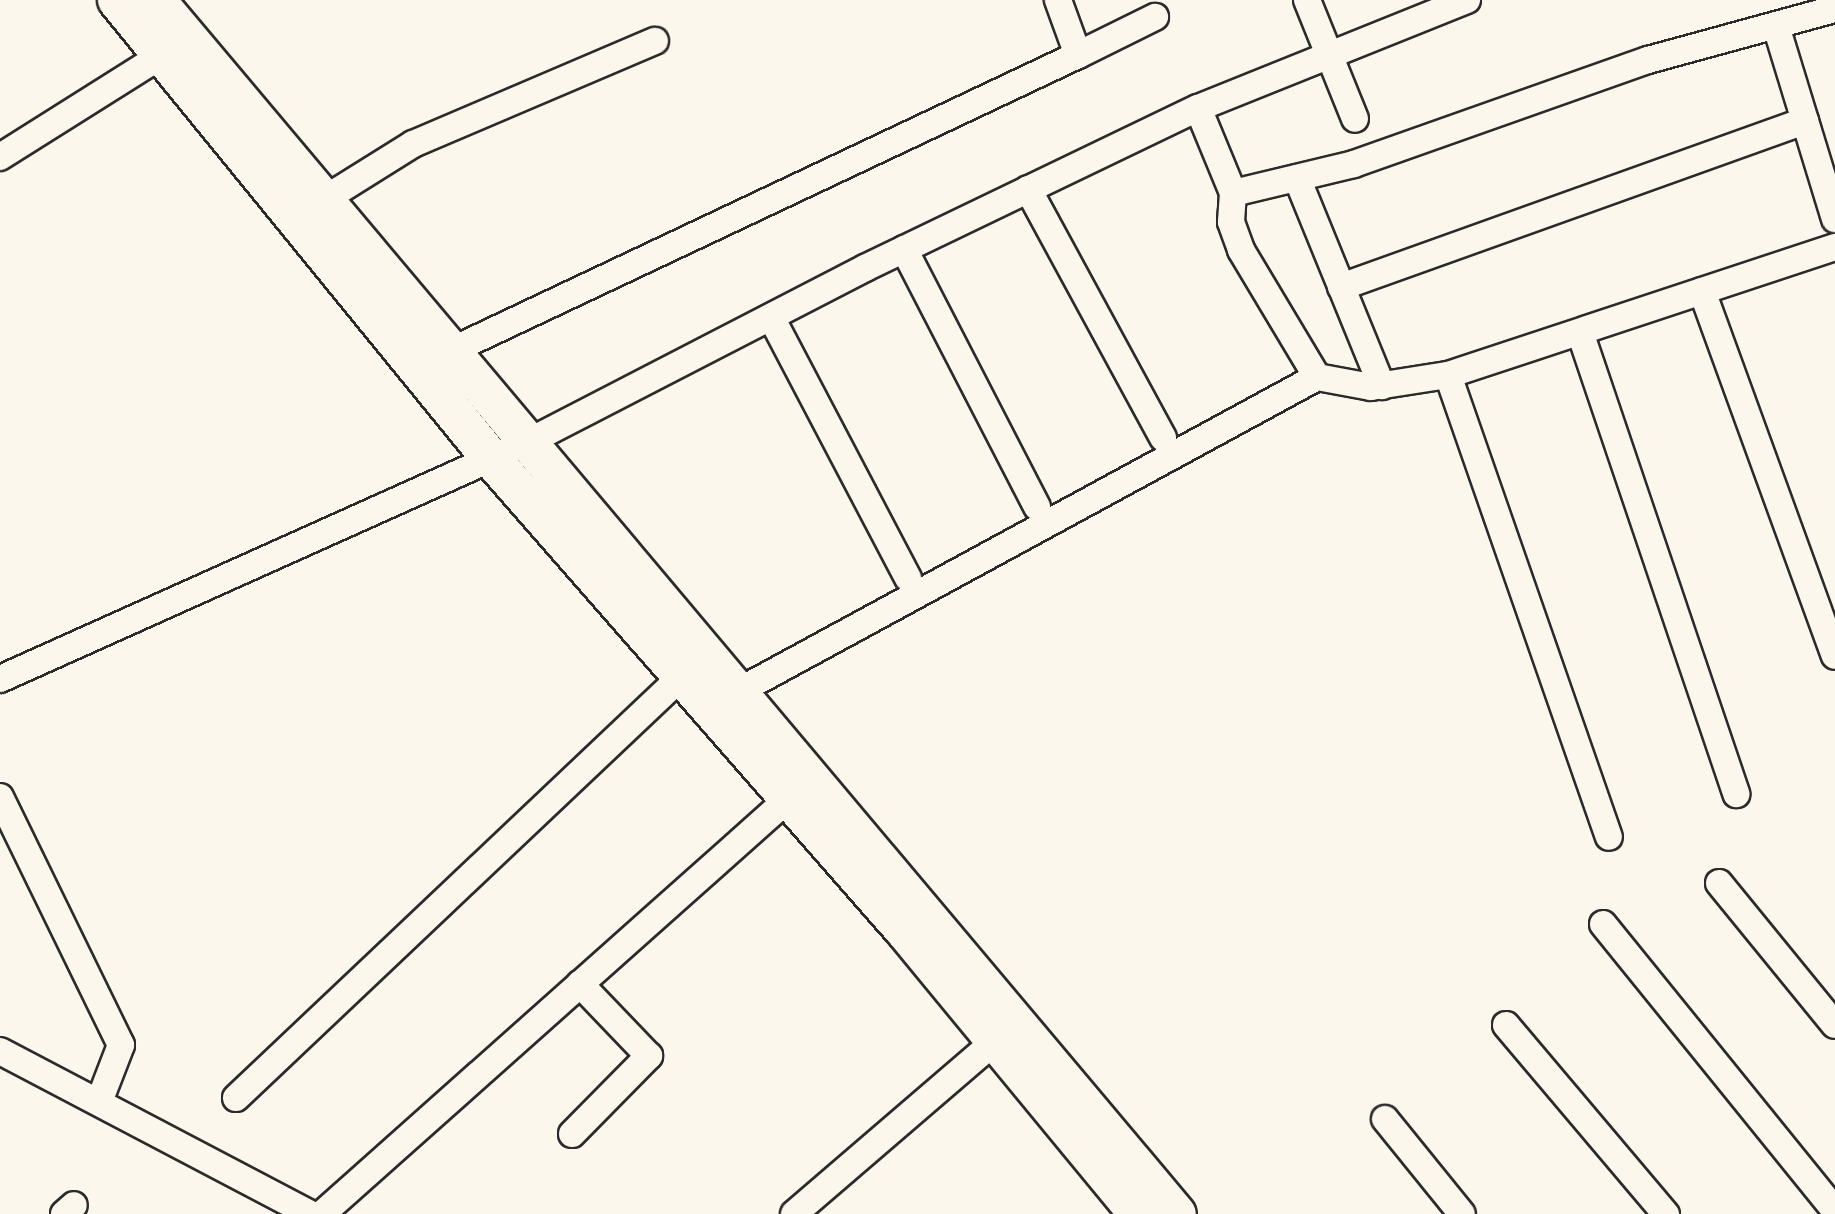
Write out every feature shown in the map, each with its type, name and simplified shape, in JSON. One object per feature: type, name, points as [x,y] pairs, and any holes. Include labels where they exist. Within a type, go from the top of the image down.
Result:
[{"type":"main road","points":[[117,0],[175,47],[325,199],[530,441],[739,691],[1006,1032],[1138,1214]]},
{"type":"main road","points":[[156,0],[175,47],[489,456],[789,799],[1177,1214]]},
{"type":"street","points":[[1058,0],[1078,55]]},
{"type":"street","points":[[1307,0],[1355,119]]},
{"type":"street","points":[[0,680],[489,456],[530,441],[904,249],[1198,108],[1329,51],[1466,0]]},
{"type":"street","points":[[1233,193],[1297,178],[1648,61],[1835,9]]},
{"type":"street","points":[[453,350],[1155,17]]},
{"type":"street","points":[[1776,26],[1835,219]]},
{"type":"street","points":[[325,199],[413,144],[655,41]]},
{"type":"street","points":[[0,157],[175,47]]},
{"type":"street","points":[[1198,108],[1233,193],[1231,222],[1241,250],[1317,377]]},
{"type":"street","points":[[1341,287],[1805,121]]},
{"type":"street","points":[[1297,178],[1382,386]]},
{"type":"street","points":[[1028,189],[1163,438]]},
{"type":"street","points":[[739,691],[1317,377],[1382,386],[1448,375],[1835,247]]},
{"type":"street","points":[[904,249],[1037,507]]},
{"type":"street","points":[[1702,291],[1835,656]]},
{"type":"street","points":[[771,317],[908,578]]},
{"type":"street","points":[[1580,332],[1736,794]]},
{"type":"street","points":[[1448,375],[1609,837]]},
{"type":"street","points":[[236,1098],[682,676]]},
{"type":"street","points":[[0,797],[121,1045],[99,1102]]},
{"type":"street","points":[[0,1051],[305,1212],[580,984],[789,799]]},
{"type":"street","points":[[1719,883],[1835,1025]]},
{"type":"street","points":[[1603,924],[1835,1211]]},
{"type":"street","points":[[572,1134],[649,1056],[580,984]]},
{"type":"street","points":[[1506,1025],[1666,1214]]},
{"type":"street","points":[[794,1214],[1006,1032]]},
{"type":"street","points":[[1385,1119],[1462,1214]]}]
